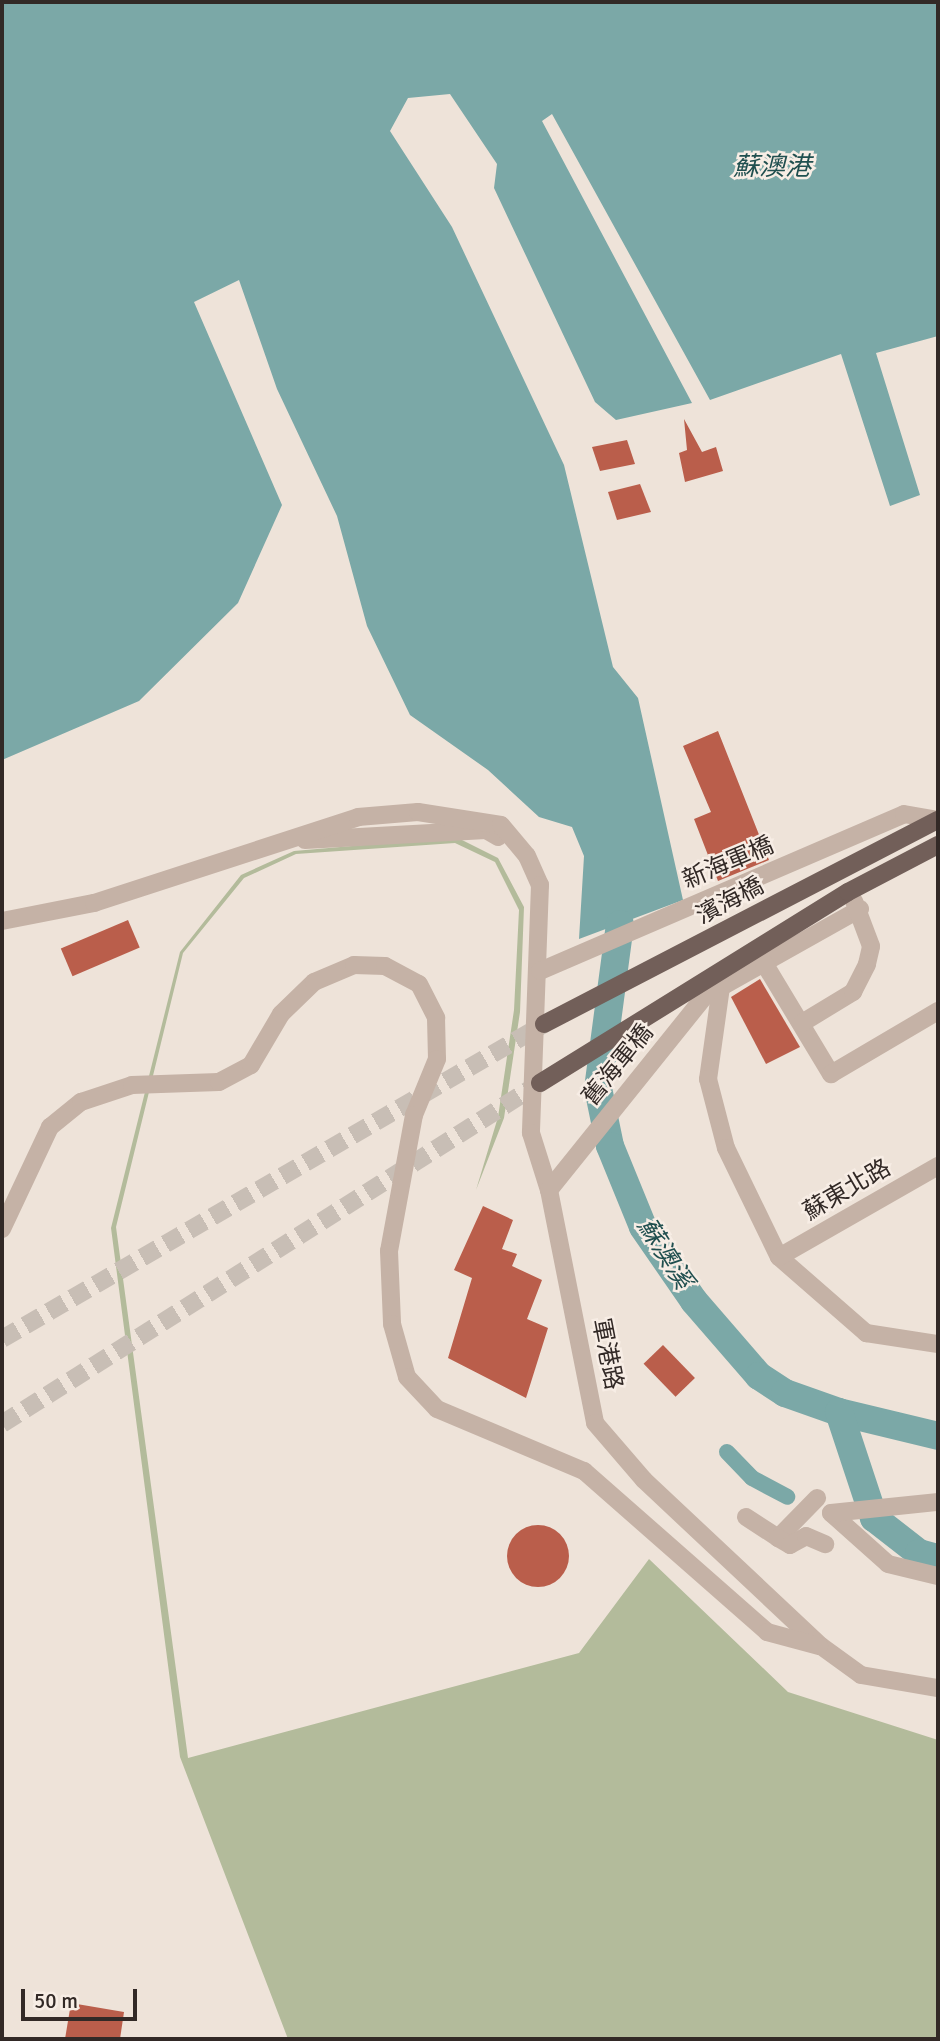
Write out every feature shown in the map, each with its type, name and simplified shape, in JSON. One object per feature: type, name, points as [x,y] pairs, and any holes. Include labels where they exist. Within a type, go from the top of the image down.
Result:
[{"type":"main road","name":"濱海橋","points":[[544,1024],[938,820]]},
{"type":"main road","points":[[540,1083],[724,972],[848,892],[938,845]]},
{"type":"street","name":"新海軍橋","points":[[540,971],[904,814],[938,820]]},
{"type":"street","name":"軍港路","points":[[2,922],[94,904],[270,842],[486,830],[527,856],[540,885],[540,971],[528,1075],[531,1133],[549,1190],[596,1423],[644,1480],[821,1646],[861,1675],[938,1688]]},
{"type":"street","points":[[802,1023],[853,992],[867,964],[871,946],[860,909],[848,892]]},
{"type":"street","points":[[860,909],[721,987],[708,1079],[726,1148],[779,1257],[866,1333],[938,1344]]},
{"type":"street","points":[[764,963],[831,1074],[938,1011]]},
{"type":"street","points":[[2,1229],[50,1127],[81,1102],[132,1086],[219,1082],[251,1065],[281,1014],[314,982],[354,965],[397,972],[419,984],[436,1018],[437,1059],[414,1115],[389,1251],[392,1324],[408,1377],[437,1409],[584,1471],[767,1632],[821,1646]]},
{"type":"street","name":"舊海軍橋","points":[[549,1190],[724,972]]},
{"type":"street","name":"蘇東北路","points":[[779,1257],[938,1166]]},
{"type":"street","points":[[778,1538],[817,1498]]},
{"type":"street","points":[[938,1502],[840,1513],[888,1564],[938,1576]]},
{"type":"street","points":[[746,1517],[790,1545],[806,1536],[825,1544]]},
{"type":"green space","points":[[456,837],[498,858],[524,907],[520,1012],[504,1118],[476,1190],[498,1117],[514,1010],[519,910],[495,862],[455,843],[296,854],[244,878],[183,953],[116,1227],[188,1758],[579,1653],[649,1559],[788,1692],[938,1740],[938,2039],[288,2039],[180,1757],[111,1228],[180,952],[241,875],[294,851]]},
{"type":"water","name":"蘇澳港","points":[[2,2],[938,2],[938,336],[876,353],[920,495],[890,506],[841,354],[710,400],[552,114],[542,121],[692,403],[616,420],[595,402],[494,188],[497,164],[450,94],[408,98],[390,131],[452,227],[564,465],[613,667],[638,698],[683,900],[579,939],[584,856],[572,827],[539,817],[488,770],[410,715],[367,626],[337,516],[277,389],[239,280],[194,302],[282,505],[238,603],[139,701],[2,760]]},
{"type":"building","points":[[684,419],[702,452],[716,447],[723,471],[685,482],[679,453],[687,450]]},
{"type":"building","points":[[627,440],[635,464],[600,471],[592,447]]},
{"type":"building","points":[[640,484],[651,512],[617,520],[608,492]]},
{"type":"building","points":[[718,731],[769,860],[718,881],[694,819],[711,812],[683,746]]},
{"type":"building","points":[[128,920],[140,948],[73,976],[61,949]]},
{"type":"building","points":[[760,979],[800,1047],[766,1064],[731,997]]},
{"type":"building","points":[[483,1206],[513,1220],[502,1249],[517,1254],[512,1266],[542,1280],[527,1319],[548,1328],[526,1398],[448,1358],[472,1278],[454,1270]]},
{"type":"building","points":[[663,1345],[695,1378],[676,1397],[644,1364]]},
{"type":"building","points":[[538,1525],[550,1527],[560,1534],[567,1544],[567,1568],[560,1578],[550,1585],[538,1587],[526,1585],[516,1578],[509,1568],[507,1556],[509,1544],[516,1534],[526,1527]]},
{"type":"building","points":[[71,2003],[124,2012],[120,2039],[65,2039]]},
{"type":"waterway","name":"蘇澳溪","points":[[620,924],[598,1088],[610,1146],[643,1227],[694,1301],[759,1376],[785,1393],[839,1412],[938,1436]]},
{"type":"waterway","points":[[839,1412],[874,1518],[919,1553],[938,1558]]},
{"type":"waterway","points":[[727,1452],[752,1478],[787,1497]]},
{"type":"tunnel","points":[[2,1339],[544,1024]]},
{"type":"tunnel","points":[[2,1424],[540,1083]]}]
